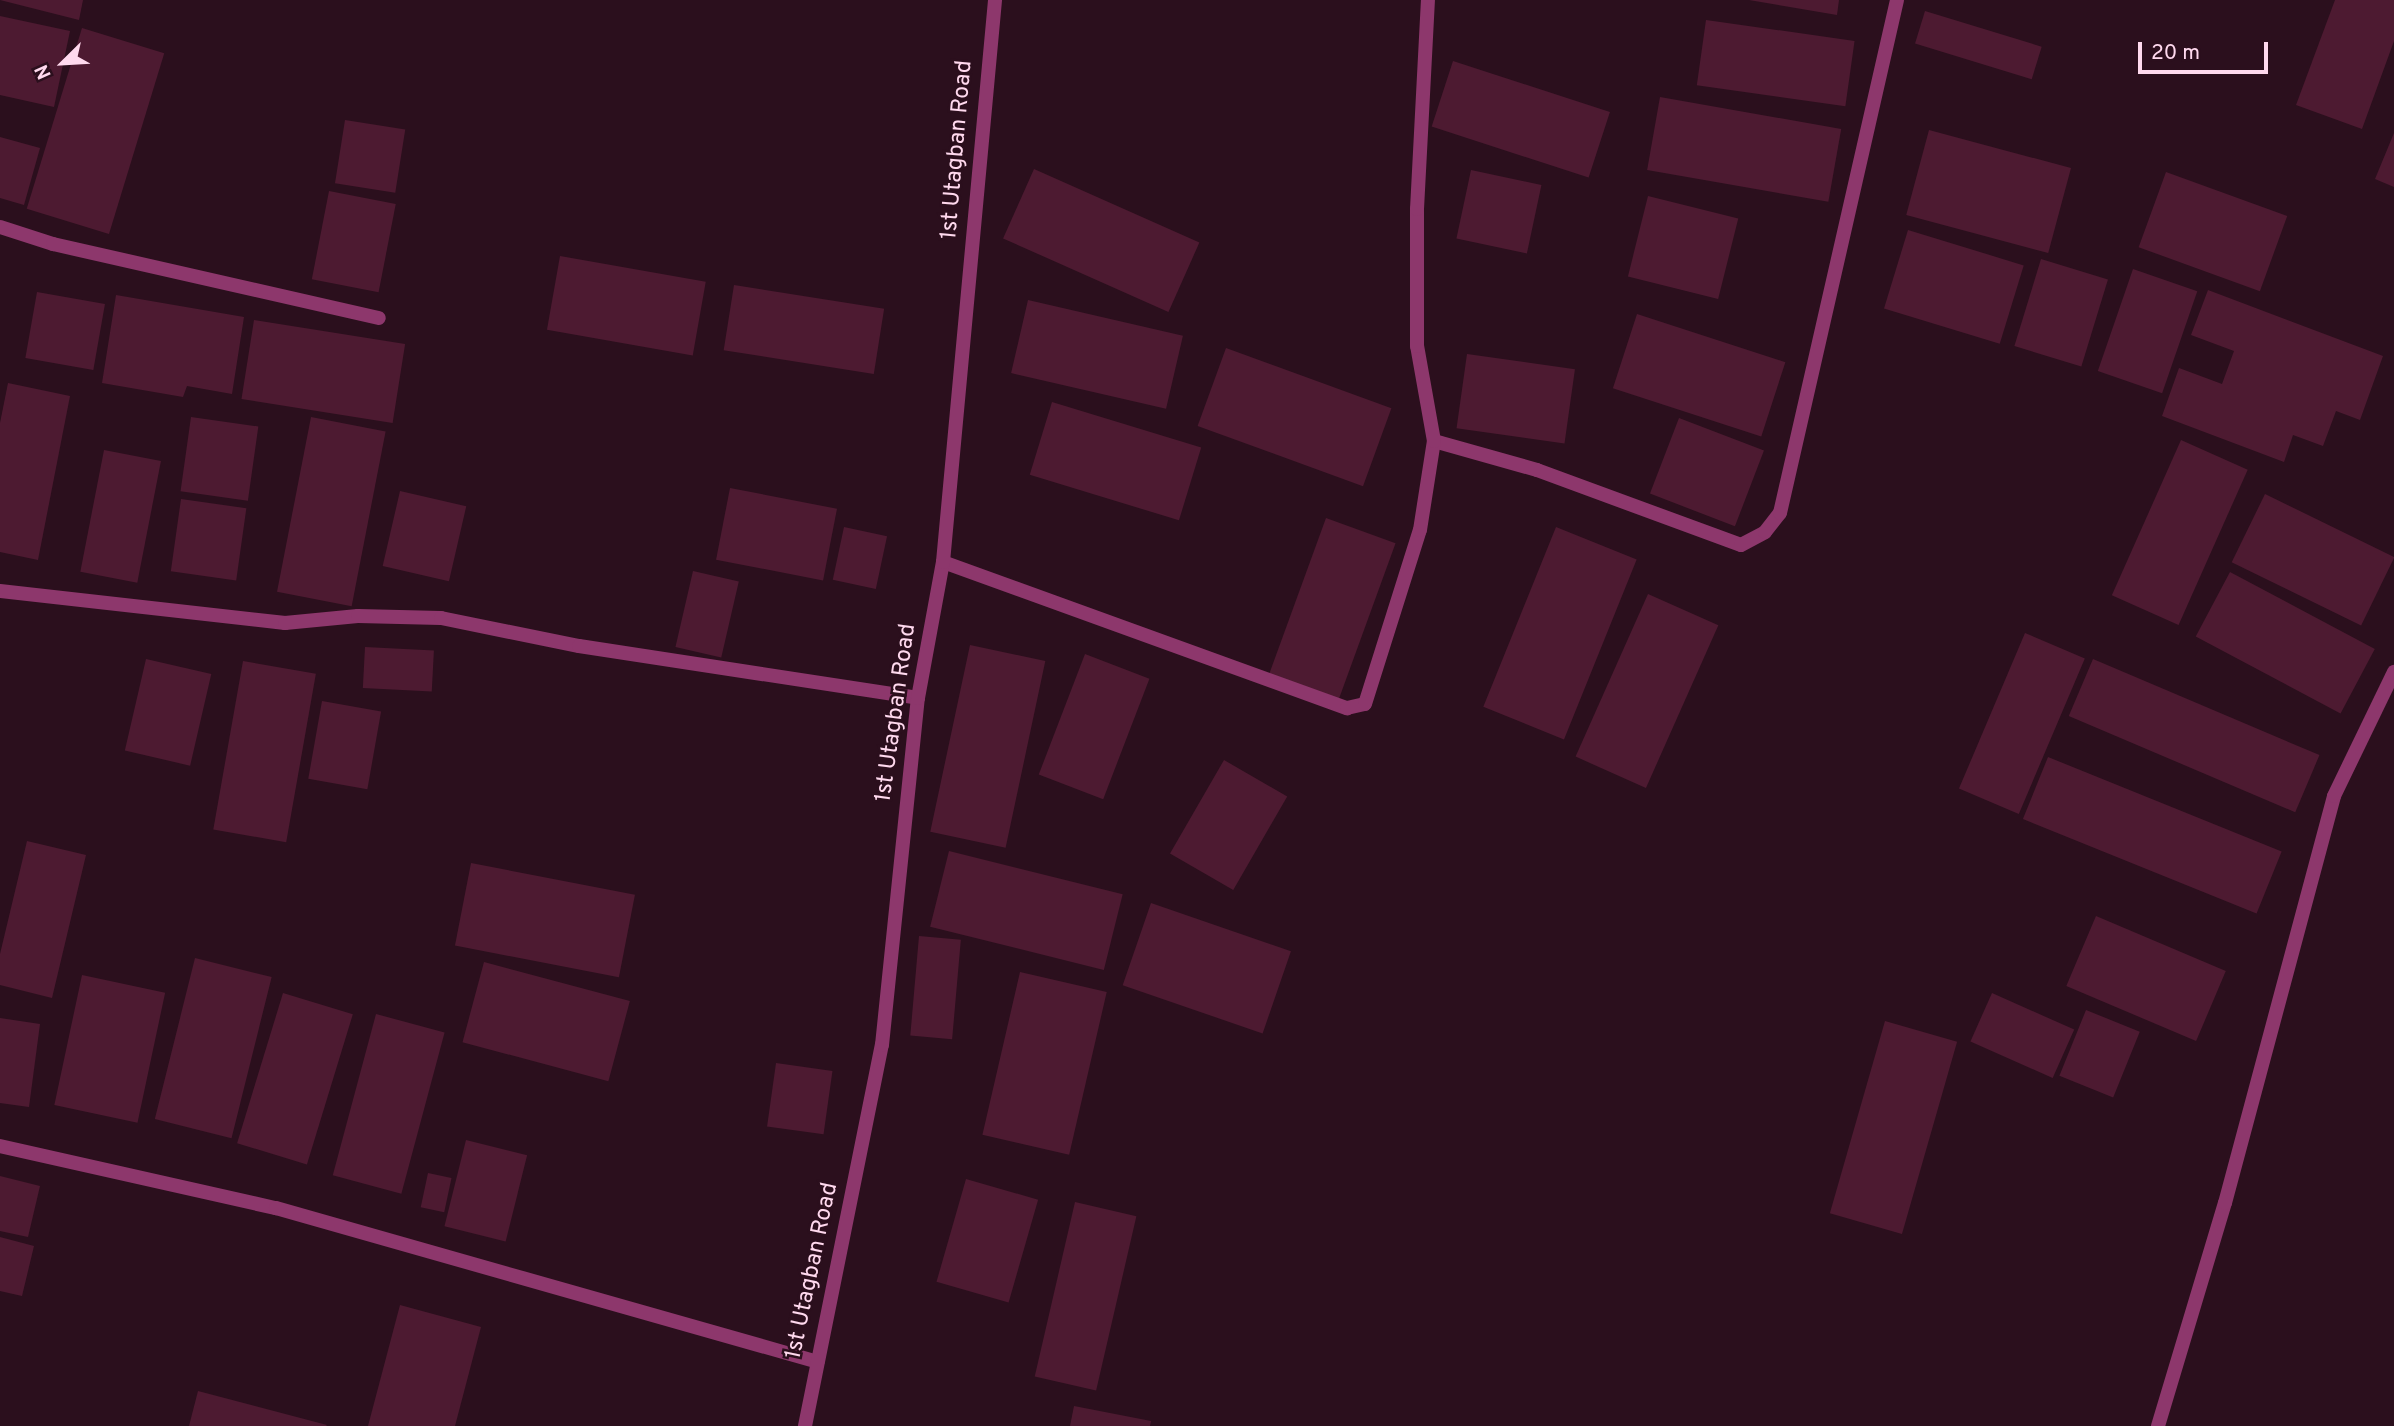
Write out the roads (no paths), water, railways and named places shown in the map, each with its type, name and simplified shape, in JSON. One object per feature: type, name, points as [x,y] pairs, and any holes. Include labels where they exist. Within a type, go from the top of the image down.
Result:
[{"type":"street","name":"1st Utagban Road","points":[[804,1426],[883,1045],[918,698],[943,562],[995,0]]},
{"type":"street","points":[[943,562],[1348,708],[1365,704],[1420,530],[1434,441],[1417,346],[1417,209],[1428,0]]},
{"type":"street","points":[[1434,441],[1537,470],[1741,545],[1765,533],[1780,513],[1896,0]]},
{"type":"street","points":[[0,227],[200,279],[379,318]]},
{"type":"street","points":[[0,592],[285,622],[441,618],[579,646],[918,698]]},
{"type":"street","points":[[2158,1426],[2225,1203],[2334,796],[2394,672]]},
{"type":"street","points":[[0,1146],[276,1208],[818,1362]]}]
